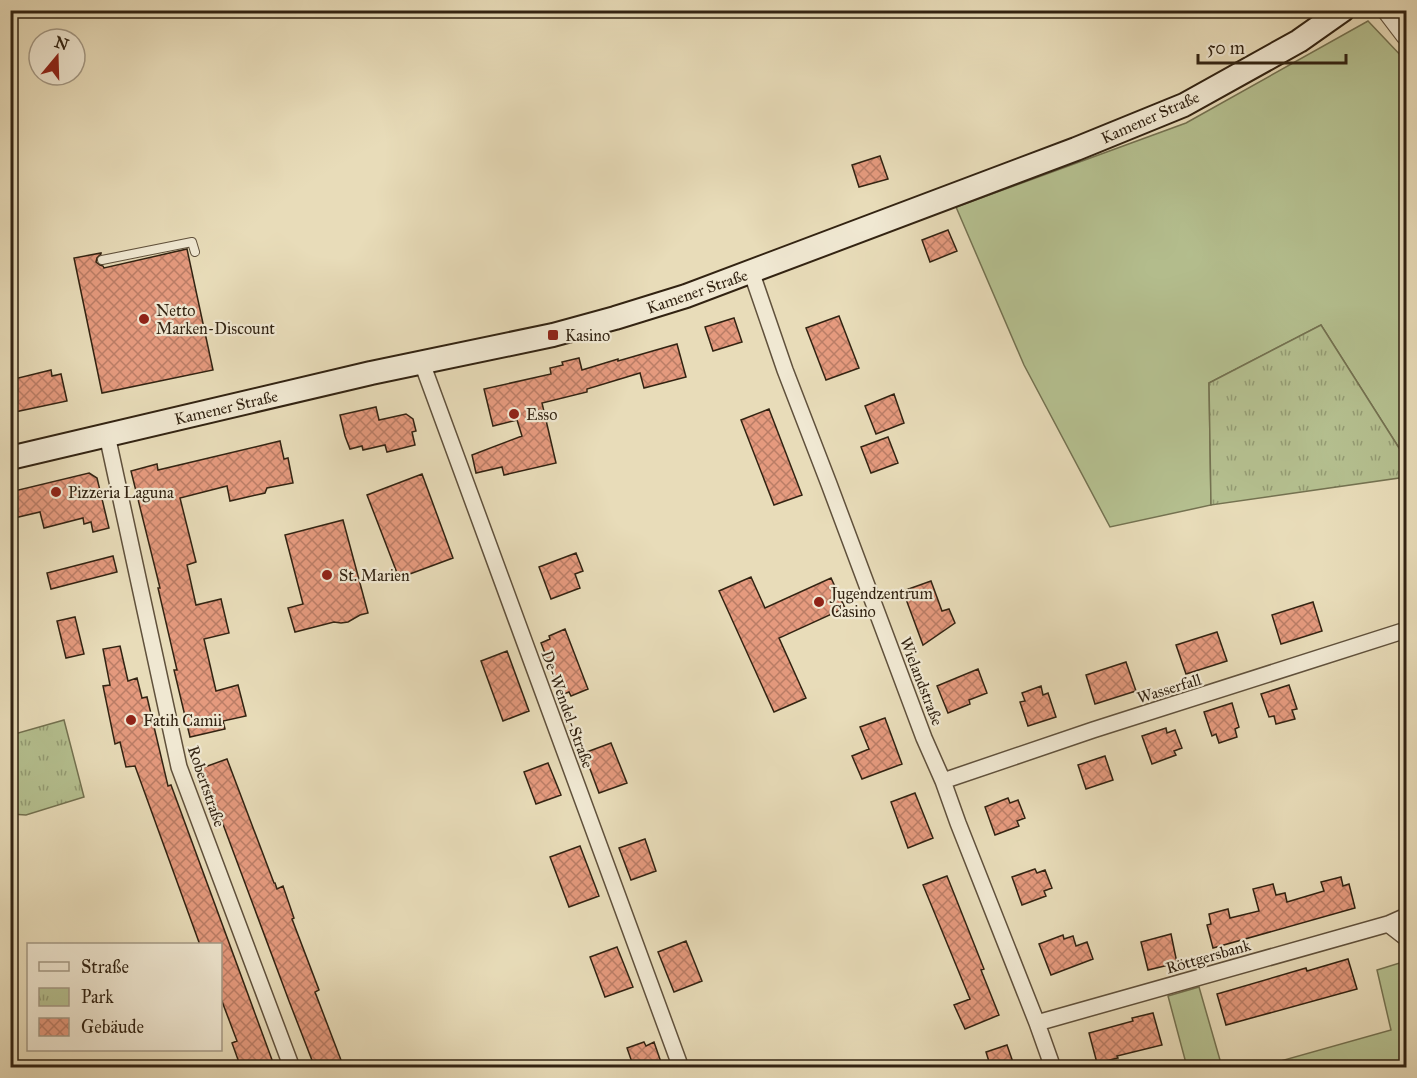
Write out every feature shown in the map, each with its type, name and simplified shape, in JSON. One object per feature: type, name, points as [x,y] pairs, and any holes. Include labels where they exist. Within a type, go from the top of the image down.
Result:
[{"type":"main road","name":"Kamener Straße","points":[[10,458],[422,363],[563,333],[659,304],[1066,153],[1184,105],[1299,41],[1343,10]]},
{"type":"street","points":[[1387,10],[1407,35]]},
{"type":"street","name":"Wielandstraße","points":[[751,271],[785,370],[924,738],[943,781],[1053,1068]]},
{"type":"street","name":"De-Wendel-Straße","points":[[422,363],[681,1068]]},
{"type":"street","name":"Robertstraße","points":[[107,435],[179,767],[292,1068]]},
{"type":"street","name":"Wasserfall","points":[[943,781],[1093,730],[1407,630]]},
{"type":"street","name":"Röttgersbank","points":[[1037,1023],[1388,924],[1407,916]]},
{"type":"street","points":[[1388,924],[1407,938]]},
{"type":"lane","points":[[102,260],[192,242],[195,252]]},
{"type":"green space","points":[[1368,21],[1406,61],[1406,459],[1321,325],[1209,383],[1211,505],[1110,527],[1024,365],[956,207],[1186,123]]},
{"type":"green space","points":[[1321,325],[1406,459],[1406,477],[1211,505],[1209,383]]},
{"type":"green space","points":[[64,720],[84,797],[26,815],[11,814],[11,735]]},
{"type":"green space","points":[[1406,961],[1406,1067],[1259,1067],[1391,1030],[1377,970]]},
{"type":"green space","points":[[1199,987],[1222,1067],[1187,1067],[1168,996]]},
{"type":"building","points":[[880,156],[888,179],[859,187],[852,165]]},
{"type":"building","points":[[948,230],[957,251],[930,262],[922,240]]},
{"type":"building","name":"Netto Marken-Discount","points":[[187,249],[213,370],[102,393],[74,258],[101,253],[96,262],[104,268]]},
{"type":"building","points":[[839,316],[859,368],[826,380],[806,328]]},
{"type":"building","points":[[734,318],[742,342],[713,351],[705,327]]},
{"type":"building","points":[[677,344],[686,377],[644,388],[640,373],[587,389],[587,392],[542,403],[556,463],[504,475],[502,467],[476,473],[472,455],[522,436],[517,420],[493,426],[484,389],[551,374],[550,368],[579,358],[582,370]]},
{"type":"building","points":[[51,370],[52,376],[61,374],[67,401],[10,413],[10,380]]},
{"type":"building","points":[[894,394],[904,423],[876,434],[865,406]]},
{"type":"building","points":[[376,407],[379,420],[406,414],[413,419],[416,431],[412,432],[415,445],[387,452],[385,445],[363,450],[362,446],[350,449],[340,415]]},
{"type":"building","points":[[769,409],[802,495],[774,505],[741,420]]},
{"type":"building","points":[[888,437],[898,463],[871,473],[861,447]]},
{"type":"building","points":[[280,441],[284,459],[288,458],[293,483],[267,488],[265,493],[230,501],[227,486],[180,498],[196,562],[187,565],[196,605],[221,599],[229,633],[204,639],[216,691],[238,685],[246,716],[223,721],[225,729],[190,737],[174,670],[177,670],[158,588],[160,588],[131,471],[157,464],[158,470]]},
{"type":"building","points":[[89,473],[97,478],[109,528],[93,532],[91,522],[84,524],[83,518],[44,528],[40,512],[10,519],[10,492]]},
{"type":"building","points":[[422,474],[453,558],[399,578],[367,495]]},
{"type":"building","name":"St. Marien","points":[[343,520],[368,613],[348,622],[334,622],[295,632],[288,608],[303,604],[285,535]]},
{"type":"building","points":[[576,553],[583,571],[575,574],[580,588],[551,599],[539,567]]},
{"type":"building","points":[[113,556],[117,572],[51,589],[47,573]]},
{"type":"building","points":[[751,577],[765,608],[831,578],[845,608],[779,638],[806,698],[774,712],[719,591]]},
{"type":"building","points":[[931,581],[942,611],[949,609],[955,623],[923,645],[903,591]]},
{"type":"building","points":[[1313,602],[1322,631],[1281,644],[1272,615]]},
{"type":"building","points":[[75,617],[84,654],[66,658],[57,621]]},
{"type":"building","points":[[565,629],[588,689],[571,696],[569,692],[561,695],[541,643],[550,639],[549,636]]},
{"type":"building","points":[[1217,632],[1227,661],[1186,674],[1176,645]]},
{"type":"building","points":[[120,646],[128,681],[137,678],[142,698],[147,697],[168,786],[171,785],[275,1068],[241,1068],[232,1043],[237,1041],[222,1001],[222,943],[199,943],[135,766],[126,767],[120,742],[115,744],[103,686],[110,685],[103,649]]},
{"type":"building","points":[[507,651],[529,711],[503,721],[481,661]]},
{"type":"building","points":[[1126,662],[1136,691],[1095,704],[1086,675]]},
{"type":"building","points":[[978,669],[987,693],[969,700],[970,704],[948,713],[937,686]]},
{"type":"building","points":[[1289,685],[1297,709],[1292,710],[1295,719],[1276,724],[1274,716],[1269,717],[1261,694]]},
{"type":"building","points":[[1041,686],[1043,695],[1048,693],[1056,717],[1028,726],[1020,702],[1025,701],[1022,693]]},
{"type":"building","points":[[1232,703],[1239,727],[1235,729],[1237,737],[1219,743],[1216,734],[1212,736],[1204,712]]},
{"type":"building","points":[[885,718],[902,764],[862,779],[852,756],[869,749],[860,727]]},
{"type":"building","points":[[1166,728],[1167,733],[1175,730],[1182,748],[1174,751],[1176,755],[1152,764],[1142,736]]},
{"type":"building","points":[[611,743],[627,783],[599,793],[584,753]]},
{"type":"building","points":[[1105,756],[1113,780],[1086,789],[1078,765]]},
{"type":"building","points":[[227,759],[274,883],[277,889],[283,886],[294,918],[292,919],[319,990],[315,992],[344,1068],[315,1068],[289,1001],[202,768]]},
{"type":"building","points":[[548,763],[561,795],[536,804],[524,772]]},
{"type":"building","points":[[915,793],[933,838],[908,848],[891,802]]},
{"type":"building","points":[[1008,798],[1010,803],[1018,800],[1025,818],[1017,821],[1019,826],[995,835],[985,807]]},
{"type":"building","points":[[645,839],[656,871],[631,880],[619,848]]},
{"type":"building","points":[[580,846],[599,896],[569,907],[550,857]]},
{"type":"building","points":[[1035,869],[1037,873],[1045,870],[1052,888],[1044,891],[1046,896],[1022,905],[1012,877]]},
{"type":"building","points":[[947,876],[984,969],[981,970],[999,1015],[965,1029],[954,1005],[970,999],[923,885]]},
{"type":"building","points":[[1341,877],[1343,886],[1349,884],[1355,908],[1213,948],[1207,925],[1211,924],[1209,914],[1228,909],[1230,918],[1259,911],[1253,889],[1273,884],[1276,895],[1285,893],[1287,902],[1324,891],[1321,882]]},
{"type":"building","points":[[1171,934],[1177,963],[1148,970],[1141,942]]},
{"type":"building","points":[[1063,935],[1064,939],[1073,936],[1076,946],[1087,942],[1093,959],[1051,975],[1039,944]]},
{"type":"building","points":[[686,941],[702,981],[674,992],[658,952]]},
{"type":"building","points":[[617,947],[633,987],[605,997],[590,957]]},
{"type":"building","points":[[1348,959],[1357,989],[1226,1025],[1217,994],[1306,968],[1307,971]]},
{"type":"building","points":[[1153,1013],[1162,1045],[1097,1063],[1089,1033]]},
{"type":"building","points":[[644,1042],[646,1046],[654,1042],[663,1068],[634,1068],[627,1048]]},
{"type":"building","points":[[1007,1045],[1015,1068],[991,1068],[986,1052]]},
{"type":"place","name":"Netto Marken-Discount","points":[[144,319]]},
{"type":"place","name":"Kasino","points":[[553,335]]},
{"type":"place","name":"Esso","points":[[514,414]]},
{"type":"place","name":"Pizzeria Laguna","points":[[56,492]]},
{"type":"place","name":"St. Marien","points":[[327,575]]},
{"type":"place","name":"Jugendzentrum Casino","points":[[819,602]]},
{"type":"place","name":"Fatih Camii","points":[[131,720]]}]
